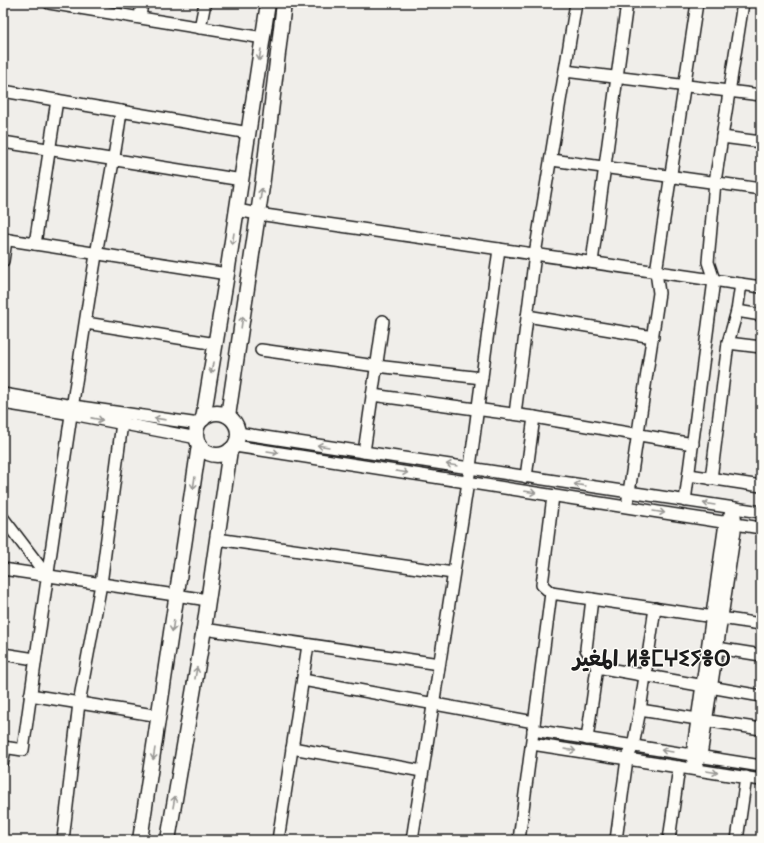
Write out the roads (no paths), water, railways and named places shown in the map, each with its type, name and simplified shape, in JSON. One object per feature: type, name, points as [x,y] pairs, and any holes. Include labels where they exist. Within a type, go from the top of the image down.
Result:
[{"type":"main road","points":[[140,840],[160,716],[199,431],[216,344],[268,3]]},
{"type":"main road","points":[[228,416],[258,214],[284,3]]},
{"type":"main road","points":[[168,840],[234,443],[233,420],[228,416],[215,413],[199,431]]},
{"type":"main road","points":[[199,431],[210,454],[224,454],[234,443]]},
{"type":"street","points":[[49,3],[263,38]]},
{"type":"street","points":[[140,17],[142,3]]},
{"type":"street","points":[[200,28],[205,3]]},
{"type":"street","points":[[515,414],[536,254],[576,3]]},
{"type":"street","points":[[592,262],[627,3]]},
{"type":"street","points":[[626,507],[659,293],[656,272],[696,3]]},
{"type":"street","points":[[685,501],[714,280],[708,262],[715,182],[743,3]]},
{"type":"street","points":[[565,71],[761,95]]},
{"type":"street","points":[[3,91],[249,133]]},
{"type":"street","points":[[35,244],[57,100]]},
{"type":"street","points":[[3,761],[4,747],[23,750],[72,410],[96,254],[115,160],[121,111]]},
{"type":"street","points":[[722,137],[761,142]]},
{"type":"street","points":[[3,142],[242,180]]},
{"type":"street","points":[[552,160],[670,175],[761,189]]},
{"type":"street","points":[[237,210],[761,287]]},
{"type":"street","points":[[3,261],[5,240],[227,274]]},
{"type":"street","points":[[412,840],[468,482],[499,249]]},
{"type":"street","points":[[711,479],[728,343],[737,311],[741,284]]},
{"type":"street","points":[[737,311],[761,315]]},
{"type":"street","points":[[527,316],[653,336]]},
{"type":"street","points":[[364,452],[383,321]]},
{"type":"street","points":[[86,323],[216,344]]},
{"type":"street","points":[[728,343],[761,347]]},
{"type":"street","points":[[261,350],[376,366],[482,378]]},
{"type":"street","points":[[3,394],[122,423],[199,431]]},
{"type":"street","points":[[372,395],[515,414],[638,433],[693,444]]},
{"type":"street","points":[[3,403],[72,410],[199,431]]},
{"type":"street","points":[[526,476],[534,417]]},
{"type":"street","points":[[63,840],[79,703],[101,584],[122,423]]},
{"type":"street","points":[[234,443],[364,452],[761,512]]},
{"type":"street","points":[[234,443],[553,496],[761,528]]},
{"type":"street","points":[[689,475],[761,486]]},
{"type":"street","points":[[553,496],[542,585],[552,593],[761,624]]},
{"type":"street","points":[[694,769],[734,508]]},
{"type":"street","points":[[3,518],[47,576]]},
{"type":"street","points":[[217,539],[453,573]]},
{"type":"street","points":[[3,569],[208,600]]},
{"type":"street","points":[[519,840],[552,593]]},
{"type":"street","points":[[586,739],[597,667],[586,649],[592,599]]},
{"type":"street","points":[[616,840],[627,759],[633,746],[640,710],[655,608]]},
{"type":"street","points":[[707,686],[717,648],[716,618]]},
{"type":"street","points":[[204,629],[439,664]]},
{"type":"street","points":[[278,840],[308,645]]},
{"type":"street","points":[[717,648],[761,655]]},
{"type":"street","points":[[3,654],[35,659]]},
{"type":"street","points":[[597,667],[761,696]]},
{"type":"street","points":[[303,680],[433,704],[586,739],[761,766]]},
{"type":"street","points":[[30,696],[160,716]]},
{"type":"street","points":[[640,710],[761,729]]},
{"type":"street","points":[[532,744],[761,780]]},
{"type":"street","points":[[292,748],[422,771]]},
{"type":"street","points":[[669,840],[679,767]]},
{"type":"street","points":[[737,840],[746,777]]},
{"type":"district","name":"المغير ⵍⴻⵎⵖⵉⵢⴻⵔ","points":[[652,658]]}]
